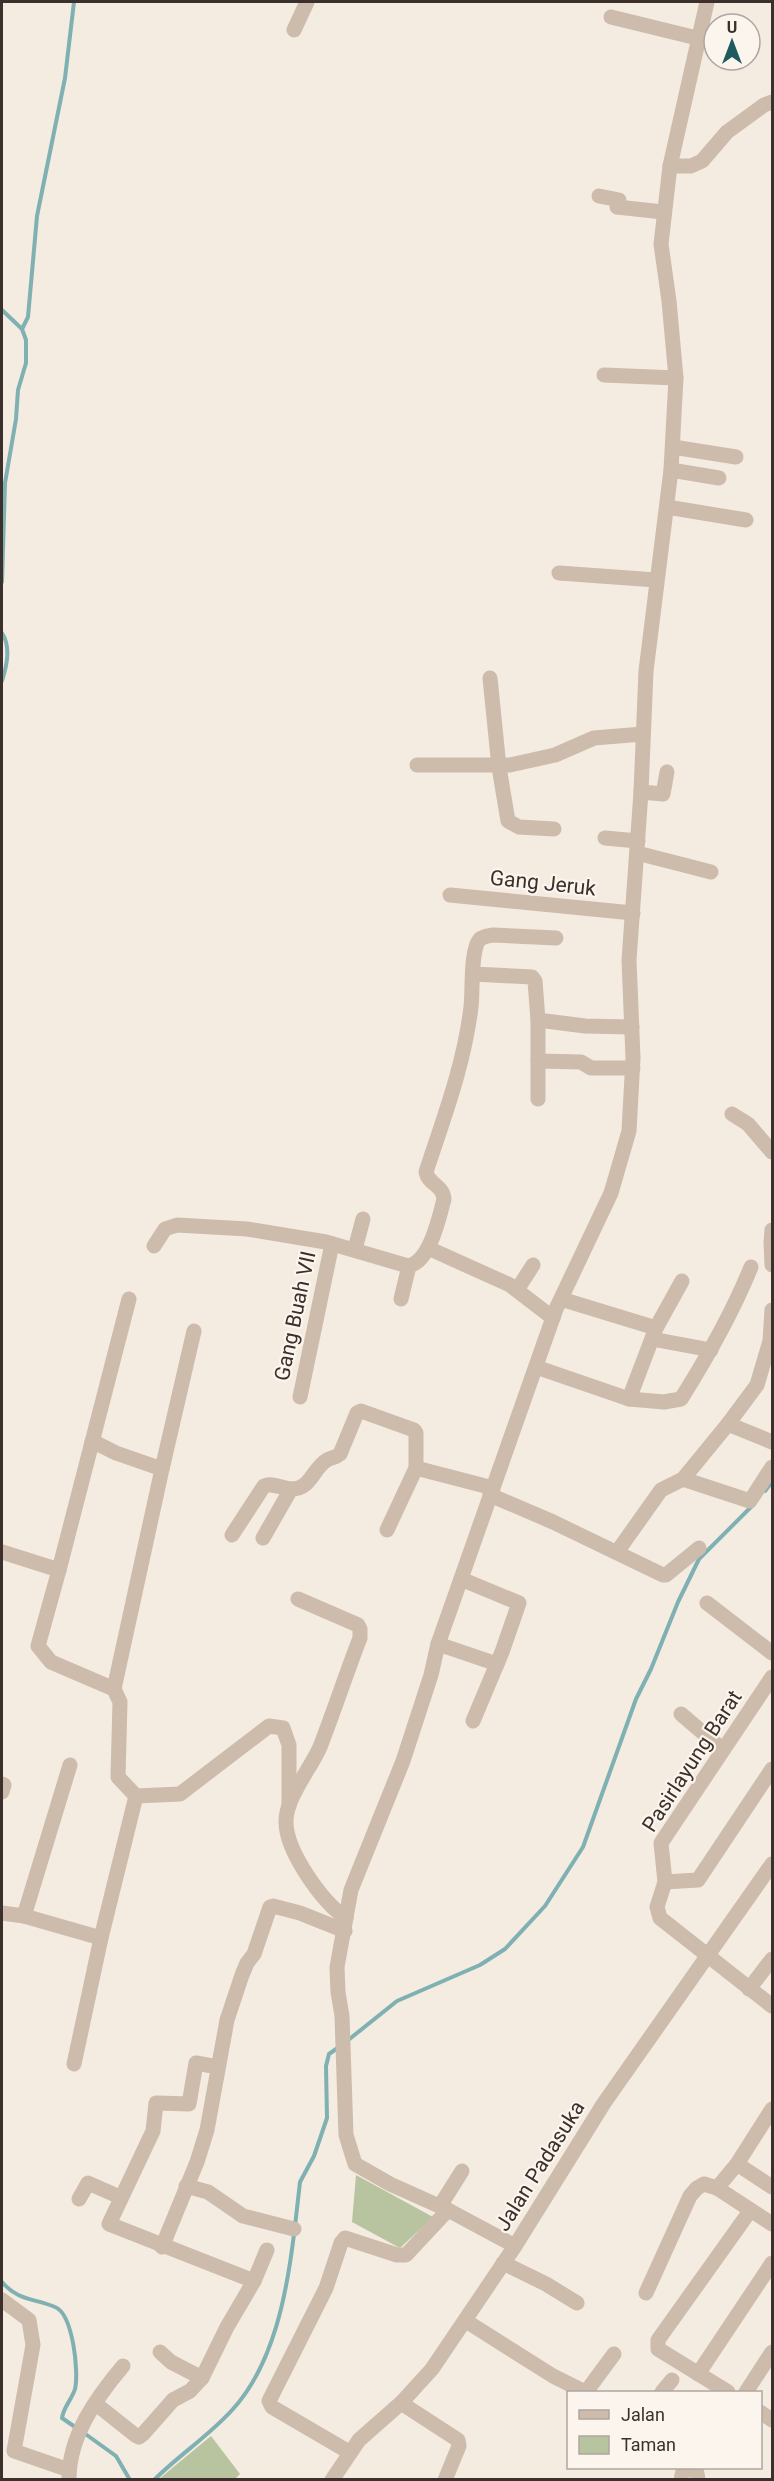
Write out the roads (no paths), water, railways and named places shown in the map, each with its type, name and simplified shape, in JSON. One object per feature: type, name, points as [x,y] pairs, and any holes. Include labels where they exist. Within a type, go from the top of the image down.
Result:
[{"type":"street","points":[[294,30],[308,2]]},
{"type":"street","points":[[515,2246],[444,2208],[390,2184],[355,2164],[346,2135],[338,1967],[351,1890],[403,1761],[431,1675],[438,1644],[536,1367],[561,1299],[598,1224],[622,1159],[629,1131],[633,1068],[629,960],[641,792],[646,671],[671,470],[676,378],[661,244],[663,212],[670,166],[697,38],[707,2]]},
{"type":"street","points":[[611,17],[697,38]]},
{"type":"street","points":[[670,166],[691,166],[702,161],[727,132],[764,105],[772,102]]},
{"type":"street","points":[[599,196],[620,198],[617,207],[663,212]]},
{"type":"street","points":[[604,375],[676,378]]},
{"type":"street","points":[[673,447],[736,457]]},
{"type":"street","points":[[671,470],[719,478]]},
{"type":"street","points":[[667,507],[746,520]]},
{"type":"street","points":[[559,573],[656,580]]},
{"type":"street","points":[[490,678],[499,767],[507,817],[510,823],[519,827],[554,829]]},
{"type":"street","points":[[417,765],[499,767],[555,755],[594,738],[644,734]]},
{"type":"street","points":[[641,792],[663,794],[667,772]]},
{"type":"street","points":[[605,837],[711,872]]},
{"type":"street","name":"Gang Jeruk","points":[[450,895],[633,914]]},
{"type":"street","points":[[401,1299],[409,1266],[428,1248],[444,1197],[439,1187],[427,1178],[426,1172],[463,1058],[473,993],[474,952],[478,942],[484,937],[493,935],[556,938]]},
{"type":"street","points":[[474,974],[532,977],[535,981],[538,1020],[538,1099]]},
{"type":"street","points":[[538,1020],[585,1026],[632,1027]]},
{"type":"street","points":[[538,1061],[581,1062],[591,1068],[633,1068]]},
{"type":"street","points":[[732,1114],[748,1124],[772,1152]]},
{"type":"street","points":[[355,1249],[363,1220]]},
{"type":"street","points":[[154,1246],[165,1229],[177,1224],[247,1229],[355,1249],[409,1266]]},
{"type":"street","points":[[772,1230],[772,1265]]},
{"type":"street","name":"Gang Buah VII","points":[[300,1397],[332,1244]]},
{"type":"street","points":[[428,1248],[480,1269],[517,1290],[554,1318]]},
{"type":"street","points":[[517,1290],[533,1265]]},
{"type":"street","points":[[536,1367],[629,1399],[664,1402],[681,1399],[733,1310],[751,1267]]},
{"type":"street","points":[[629,1399],[654,1333],[682,1281]]},
{"type":"street","points":[[114,1689],[51,1662],[38,1646],[129,1299]]},
{"type":"street","points":[[561,1299],[654,1333],[711,1350]]},
{"type":"street","points":[[617,1552],[661,1490],[683,1479],[729,1424],[757,1385],[770,1341],[772,1310]]},
{"type":"street","points":[[194,1330],[114,1689],[120,1702],[118,1777],[136,1796],[180,1794],[269,1726],[283,1728],[289,1745],[289,1806]]},
{"type":"street","points":[[232,1534],[260,1489],[269,1484],[291,1489],[300,1488],[327,1459],[334,1459],[339,1454],[357,1413],[361,1411],[414,1430],[417,1450],[416,1468],[387,1530]]},
{"type":"street","points":[[729,1424],[772,1442]]},
{"type":"street","points":[[92,1441],[116,1453],[162,1469]]},
{"type":"street","points":[[683,1479],[750,1501],[772,1467]]},
{"type":"street","points":[[416,1468],[492,1491],[666,1575],[699,1548]]},
{"type":"street","points":[[262,1538],[291,1489]]},
{"type":"street","points":[[2,1552],[59,1570]]},
{"type":"street","points":[[461,1579],[519,1603],[474,1721]]},
{"type":"street","points":[[298,1599],[358,1625],[361,1632],[319,1748],[289,1806],[285,1820],[290,1842],[306,1872],[345,1925]]},
{"type":"street","points":[[707,1603],[772,1653]]},
{"type":"street","points":[[438,1644],[497,1664]]},
{"type":"street","name":"Pasirlayung Barat","points":[[708,1955],[660,1918],[657,1907],[665,1882],[661,1843],[772,1677]]},
{"type":"street","points":[[681,1714],[722,1749]]},
{"type":"street","points":[[24,1916],[70,1765]]},
{"type":"street","points":[[665,1882],[698,1881],[772,1769]]},
{"type":"street","points":[[2,1784],[4,1785],[2,1792]]},
{"type":"street","points":[[74,2064],[100,1938],[136,1796]]},
{"type":"street","name":"Jalan Padasuka","points":[[332,2480],[359,2440],[401,2403],[432,2369],[515,2246],[604,2103],[772,1864]]},
{"type":"street","points":[[162,2247],[197,2162],[207,2130],[227,2020],[244,1969],[254,1954],[270,1907],[345,1925]]},
{"type":"street","points":[[2,1913],[24,1916],[100,1938]]},
{"type":"street","points":[[708,1955],[772,2006]]},
{"type":"street","points":[[749,1989],[772,1959]]},
{"type":"street","points":[[218,2067],[196,2062],[189,2104],[156,2103],[153,2131],[109,2224],[162,2247],[254,2281]]},
{"type":"street","points":[[717,2188],[737,2164],[772,2109]]},
{"type":"street","points":[[737,2164],[772,2187]]},
{"type":"street","points":[[349,2452],[272,2407],[269,2401],[326,2288],[341,2243],[345,2238],[397,2255],[406,2255],[444,2208],[462,2171]]},
{"type":"street","points":[[79,2199],[88,2183],[120,2197]]},
{"type":"street","points":[[646,2293],[690,2196],[704,2184],[717,2188],[772,2224]]},
{"type":"street","points":[[186,2186],[208,2192],[243,2216],[294,2229]]},
{"type":"street","points":[[726,2391],[658,2349],[658,2340],[750,2211]]},
{"type":"street","points":[[96,2404],[139,2437],[173,2400],[190,2391],[202,2378],[227,2327],[254,2281],[267,2250]]},
{"type":"street","points":[[503,2263],[546,2284],[577,2303]]},
{"type":"street","points":[[698,2374],[772,2263]]},
{"type":"street","points":[[2,2300],[29,2320],[33,2345],[14,2451],[69,2475],[75,2439],[98,2397],[123,2366]]},
{"type":"street","points":[[466,2321],[553,2376],[584,2391]]},
{"type":"street","points":[[160,2352],[171,2362],[202,2378]]},
{"type":"street","points":[[747,2391],[772,2352]]},
{"type":"street","points":[[587,2391],[614,2354]]},
{"type":"street","points":[[663,2391],[672,2380]]},
{"type":"street","points":[[401,2403],[459,2441],[445,2480]]},
{"type":"waterway","points":[[22,329],[28,317],[37,216],[65,78],[74,2]]},
{"type":"waterway","points":[[2,310],[22,329],[26,340],[26,363],[18,390],[16,419],[5,483],[2,582]]},
{"type":"waterway","points":[[2,633],[7,650],[7,662],[2,681]]},
{"type":"waterway","points":[[765,1491],[772,1482]]},
{"type":"waterway","points":[[347,2041],[397,2001],[480,1965],[505,1949],[545,1906],[583,1847],[636,1699],[699,1559],[753,1505]]},
{"type":"waterway","points":[[295,2226],[300,2182],[314,2156],[327,2118],[326,2066],[329,2054],[339,2047]]},
{"type":"waterway","points":[[154,2480],[233,2409],[259,2371],[282,2303],[294,2234]]},
{"type":"waterway","points":[[2,2282],[20,2296],[55,2307],[66,2320],[73,2344],[76,2381],[74,2393],[62,2418],[78,2429]]},
{"type":"waterway","points":[[84,2433],[116,2456],[130,2480]]}]
